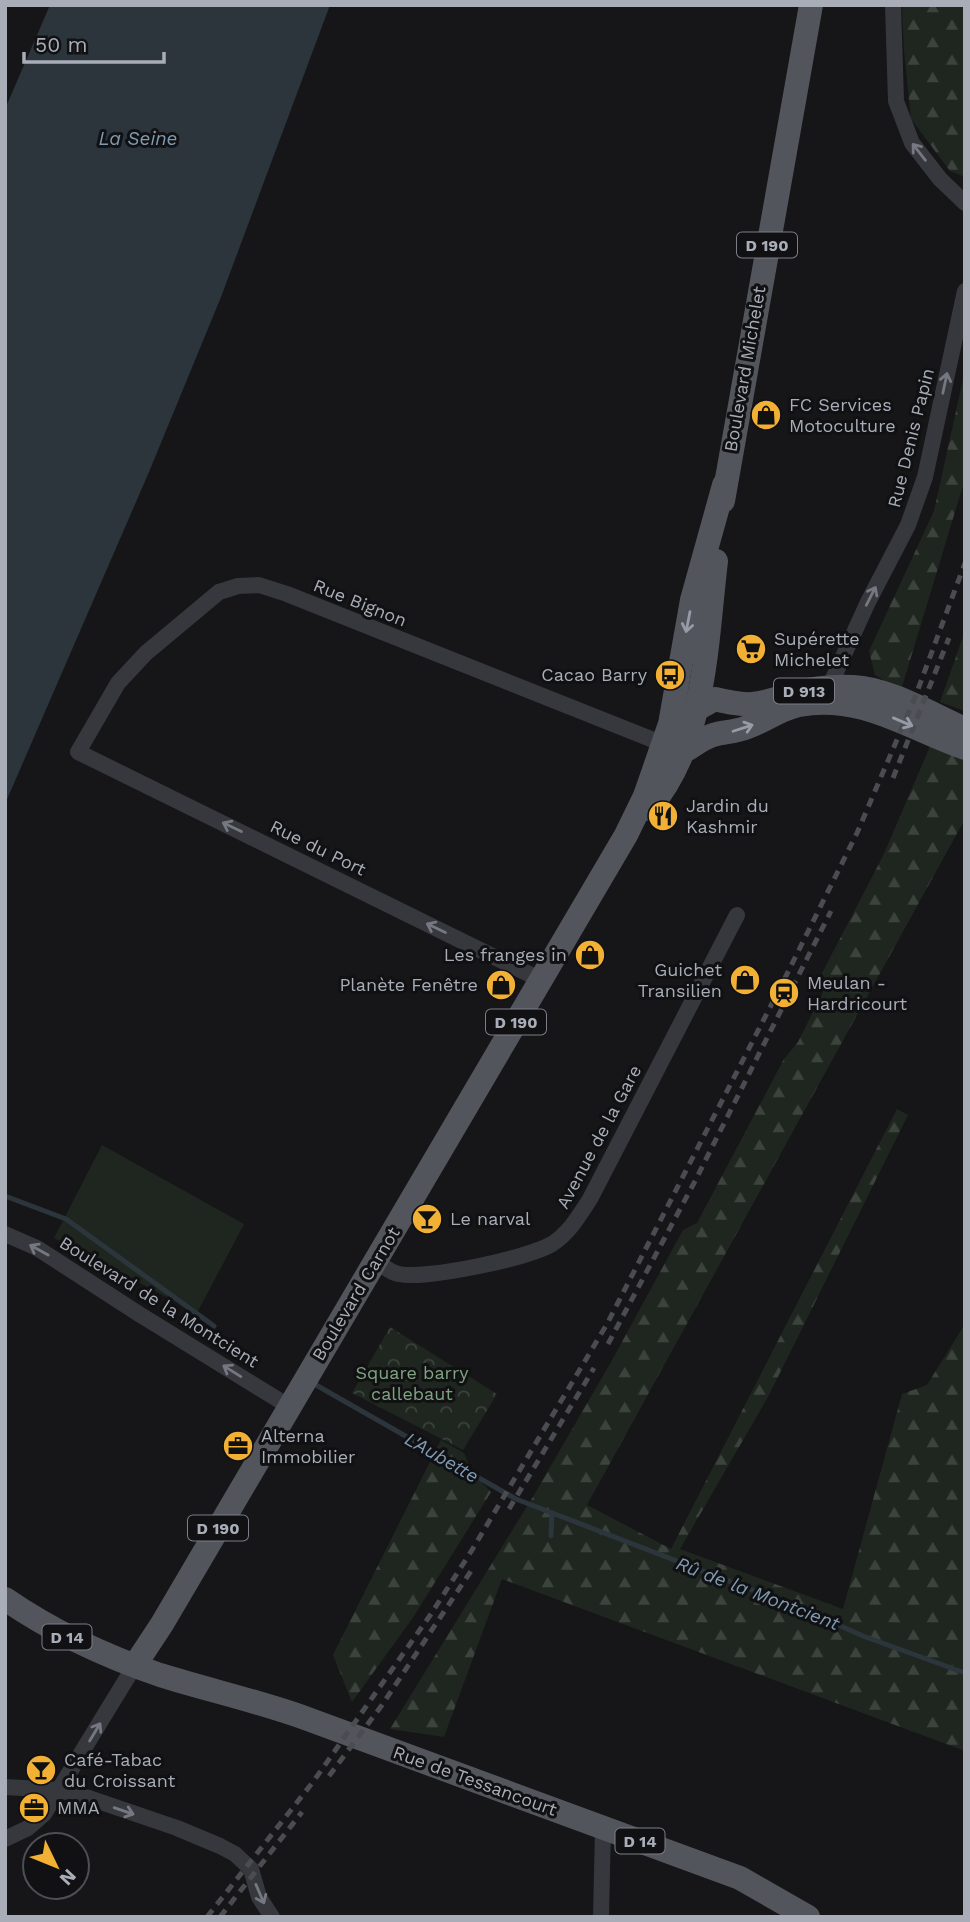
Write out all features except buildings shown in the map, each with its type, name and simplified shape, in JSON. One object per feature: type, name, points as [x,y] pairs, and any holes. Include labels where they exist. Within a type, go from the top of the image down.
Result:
[{"type":"main road","name":"Boulevard Michelet","points":[[689,718],[692,600],[724,485],[811,5]]},
{"type":"main road","name":"D 913","points":[[689,718],[745,728],[790,707],[855,687],[881,692],[965,729]]},
{"type":"main road","name":"D 913","points":[[689,718],[739,704],[762,703],[811,689],[876,710],[965,748]]},
{"type":"main road","name":"Boulevard Carnot","points":[[295,1398],[626,835],[664,790],[689,718]]},
{"type":"main road","name":"D 190","points":[[135,1665],[295,1398]]},
{"type":"main road","name":"D 14","points":[[5,1599],[73,1640],[135,1665]]},
{"type":"main road","name":"Rue de Tessancourt","points":[[135,1665],[296,1714],[740,1878],[808,1917]]},
{"type":"street","points":[[893,5],[896,101],[912,143],[940,179],[965,203]]},
{"type":"street","name":"Rue Denis Papin","points":[[826,695],[862,614],[913,513],[925,477],[965,291]]},
{"type":"street","name":"Rue Bignon","points":[[78,752],[118,683],[146,653],[219,592],[238,586],[259,585],[689,718]]},
{"type":"street","name":"Rue du Port","points":[[78,752],[541,980]]},
{"type":"street","name":"Avenue de la Gare","points":[[376,1261],[396,1274],[430,1274],[535,1251],[568,1231],[590,1199],[737,915]]},
{"type":"street","name":"Boulevard de la Montcient","points":[[5,1234],[37,1248],[139,1314],[295,1398]]},
{"type":"street","name":"D 190","points":[[59,1790],[135,1665]]},
{"type":"street","points":[[5,1787],[59,1790],[89,1798],[177,1828],[228,1850],[251,1869],[259,1897],[272,1917]]},
{"type":"street","points":[[5,1839],[36,1822],[59,1790]]},
{"type":"street","points":[[601,1917],[603,1828]]},
{"type":"green space","points":[[902,5],[965,5],[965,177],[950,171],[911,119]]},
{"type":"green space","points":[[965,370],[965,479],[901,690],[875,675],[869,651],[934,511]]},
{"type":"green space","points":[[965,631],[965,711],[940,702]]},
{"type":"green space","points":[[931,744],[965,760],[965,819],[587,1505],[671,1549],[897,1109],[908,1115],[769,1395],[680,1549],[843,1609],[902,1394],[927,1385],[965,1324],[965,1751],[502,1579],[444,1737],[390,1729],[534,1495],[683,1230],[697,1223],[784,1059],[798,1042],[829,980],[821,975],[883,856]]},
{"type":"green space","points":[[102,1145],[244,1224],[197,1313],[54,1238]]},
{"type":"green space","name":"Square barry callebaut","points":[[390,1327],[497,1394],[463,1450],[352,1393]]},
{"type":"green space","points":[[441,1440],[464,1453],[472,1473],[491,1492],[414,1616],[352,1702],[333,1655]]},
{"type":"water","name":"La Seine","points":[[50,5],[330,5],[221,297],[149,472],[5,804],[5,109]]},
{"type":"waterway","name":"L'Aubette","points":[[5,1196],[66,1219],[214,1326]]},
{"type":"waterway","name":"Rû de la Montcient","points":[[316,1385],[516,1499],[809,1612],[863,1636],[965,1673]]},
{"type":"waterway","name":"L'Aubette","points":[[551,1536],[552,1513]]},
{"type":"railway","points":[[207,1917],[313,1782],[431,1614],[607,1324],[857,833],[914,700],[965,563]]},
{"type":"railway","points":[[893,778],[949,638]]},
{"type":"railway","points":[[608,1344],[694,1183],[831,911]]},
{"type":"railway","points":[[509,1509],[594,1368]]},
{"type":"railway","points":[[329,1776],[382,1705],[473,1568]]},
{"type":"railway","points":[[220,1917],[302,1812]]},
{"type":"place","name":"FC Services Motoculture","points":[[766,415]]},
{"type":"place","name":"Supérette Michelet","points":[[751,649]]},
{"type":"place","name":"Cacao Barry","points":[[670,675]]},
{"type":"place","name":"Jardin du Kashmir","points":[[663,816]]},
{"type":"place","name":"Les franges in","points":[[590,955]]},
{"type":"place","name":"Guichet Transilien","points":[[745,980]]},
{"type":"place","name":"Planète Fenêtre","points":[[501,985]]},
{"type":"place","name":"Meulan - Hardricourt","points":[[784,993]]},
{"type":"place","name":"Le narval","points":[[427,1219]]},
{"type":"place","name":"Alterna Immobilier","points":[[238,1446]]},
{"type":"place","name":"Café-Tabac du Croissant","points":[[41,1770]]},
{"type":"place","name":"MMA","points":[[34,1808]]}]
